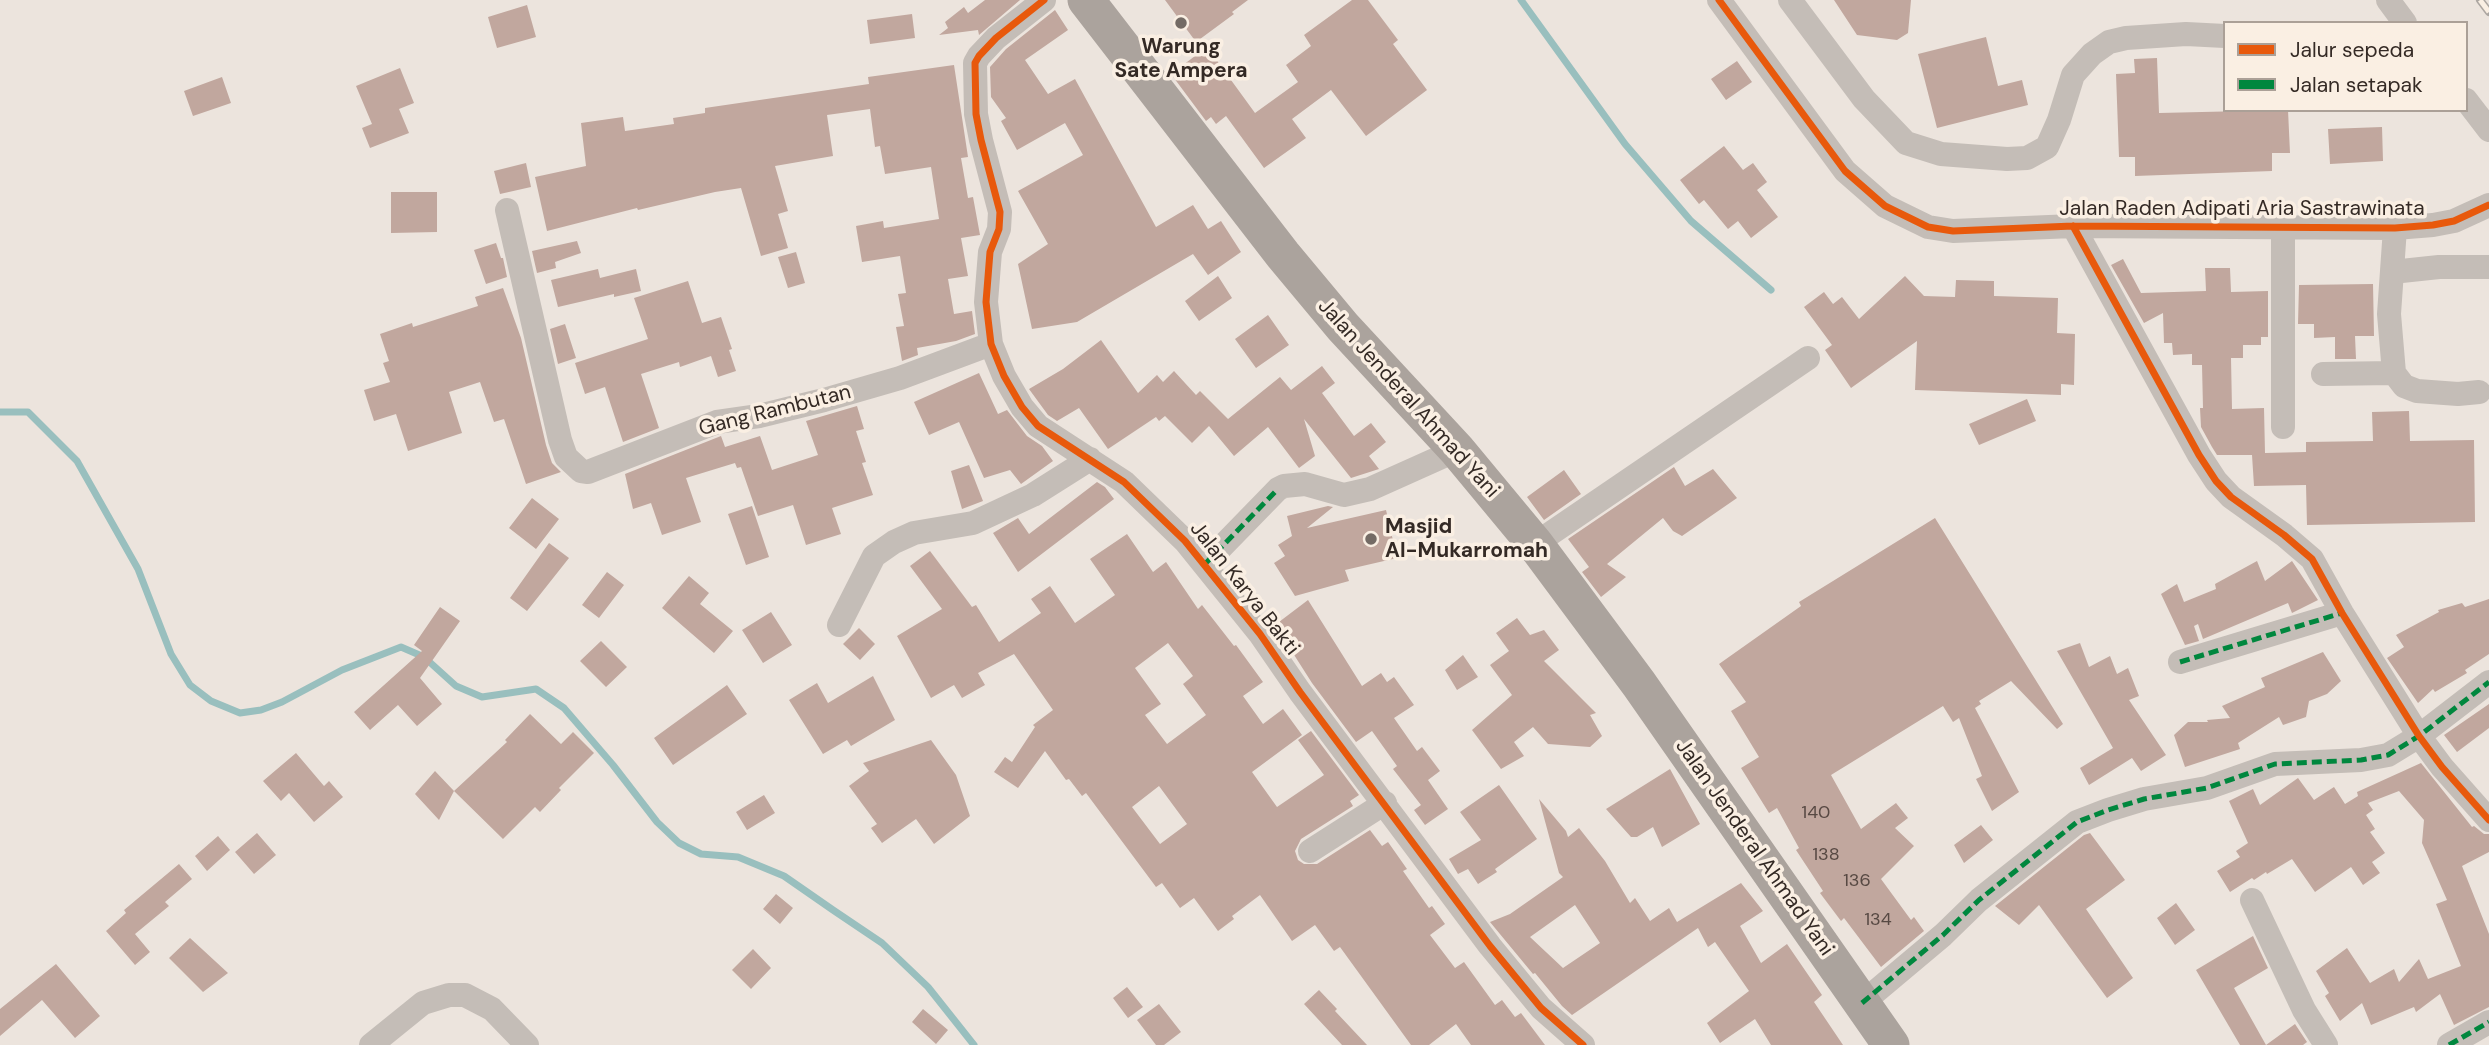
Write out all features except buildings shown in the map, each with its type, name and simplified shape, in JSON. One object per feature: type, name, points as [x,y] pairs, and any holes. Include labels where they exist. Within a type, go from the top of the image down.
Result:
[{"type":"highway","name":"Jalan Jenderal Ahmad Yani","points":[[1086,0],[1283,255],[1343,327],[1457,450],[1535,544],[1639,684],[1891,1045]]},
{"type":"street","name":"Jalan Karya Bakti","points":[[1044,0],[996,38],[975,63],[976,114],[1000,212],[999,229],[990,252],[986,302],[991,344],[1004,376],[1030,416],[1055,438],[1124,482],[1151,505],[1205,564],[1421,855],[1528,993],[1583,1045]]},
{"type":"street","name":"Jalan Raden Adipati Aria Sastrawinata","points":[[1719,0],[1845,171],[1885,206],[1928,227],[1953,231],[2073,226],[2395,228],[2454,221],[2489,205]]},
{"type":"street","points":[[1790,0],[1864,99],[1906,144],[1941,154],[2027,159],[2048,147],[2073,75],[2087,59],[2109,42],[2126,38],[2186,34],[2223,36]]},
{"type":"street","points":[[2388,0],[2404,21]]},
{"type":"street","points":[[2468,103],[2489,130]]},
{"type":"street","name":"Gang Rambutan","points":[[507,210],[560,440],[566,457],[582,471],[588,472],[717,422],[785,409],[900,379],[991,344]]},
{"type":"street","points":[[2073,226],[2199,455],[2216,481],[2231,497],[2305,552],[2317,566],[2342,613],[2419,736],[2442,767],[2489,820]]},
{"type":"street","points":[[2283,228],[2283,427]]},
{"type":"street","points":[[2395,228],[2389,314],[2394,373],[2404,386],[2417,391],[2458,394],[2479,392]]},
{"type":"street","points":[[2392,272],[2439,267],[2489,267]]},
{"type":"street","points":[[1535,544],[1808,358]]},
{"type":"street","points":[[2323,374],[2394,373]]},
{"type":"street","points":[[1205,564],[1284,486],[1305,484],[1344,495],[1370,489],[1457,450]]},
{"type":"street","points":[[839,625],[874,556],[894,541],[915,533],[973,523],[1033,495],[1090,459]]},
{"type":"street","points":[[2180,662],[2342,613]]},
{"type":"street","points":[[1862,1003],[1943,935],[1979,900],[2077,822],[2144,799],[2207,788],[2275,764],[2388,755],[2419,736],[2489,682]]},
{"type":"street","points":[[1310,850],[1385,803]]},
{"type":"street","points":[[2252,900],[2304,1010],[2326,1045]]},
{"type":"street","points":[[371,1045],[423,1003],[449,995],[466,995],[492,1009],[527,1045]]},
{"type":"street","points":[[2449,1045],[2489,1022]]},
{"type":"waterway","points":[[1521,0],[1625,144],[1691,221],[1771,290]]},
{"type":"waterway","points":[[0,412],[28,412],[77,461],[138,569],[171,654],[190,685],[211,701],[240,713],[261,710],[282,702],[342,670],[401,647],[424,657],[456,686],[482,697],[536,689],[564,708],[657,822],[679,843],[701,854],[738,857],[784,876],[882,943],[928,987],[974,1045]]},
{"type":"railway","points":[[2480,0],[2489,12]]},
{"type":"marked path","points":[[1205,564],[1278,489]]},
{"type":"marked path","points":[[2180,662],[2342,613]]},
{"type":"marked path","points":[[1862,1003],[1943,935],[1979,900],[2077,822],[2144,799],[2207,788],[2275,764],[2361,760],[2388,755],[2419,736],[2489,682]]},
{"type":"marked path","points":[[2449,1045],[2489,1022]]},
{"type":"cycle path","points":[[1044,0],[996,38],[975,63],[976,114],[1000,212],[999,229],[990,252],[986,302],[991,344],[1004,376],[1022,407],[1038,426],[1124,482],[1185,541],[1260,634],[1300,692],[1490,946],[1541,1008],[1583,1045]]},
{"type":"cycle path","points":[[1719,0],[1845,171],[1885,206],[1928,227],[1953,231],[2073,226],[2395,228],[2454,221],[2489,205]]},
{"type":"cycle path","points":[[2073,226],[2199,455],[2216,481],[2231,497],[2312,559],[2342,613],[2419,736],[2442,767],[2489,820]]},
{"type":"place","name":"Warung Sate Ampera","points":[[1181,23]]},
{"type":"place","name":"Masjid Al-Mukarromah","points":[[1371,539]]}]
